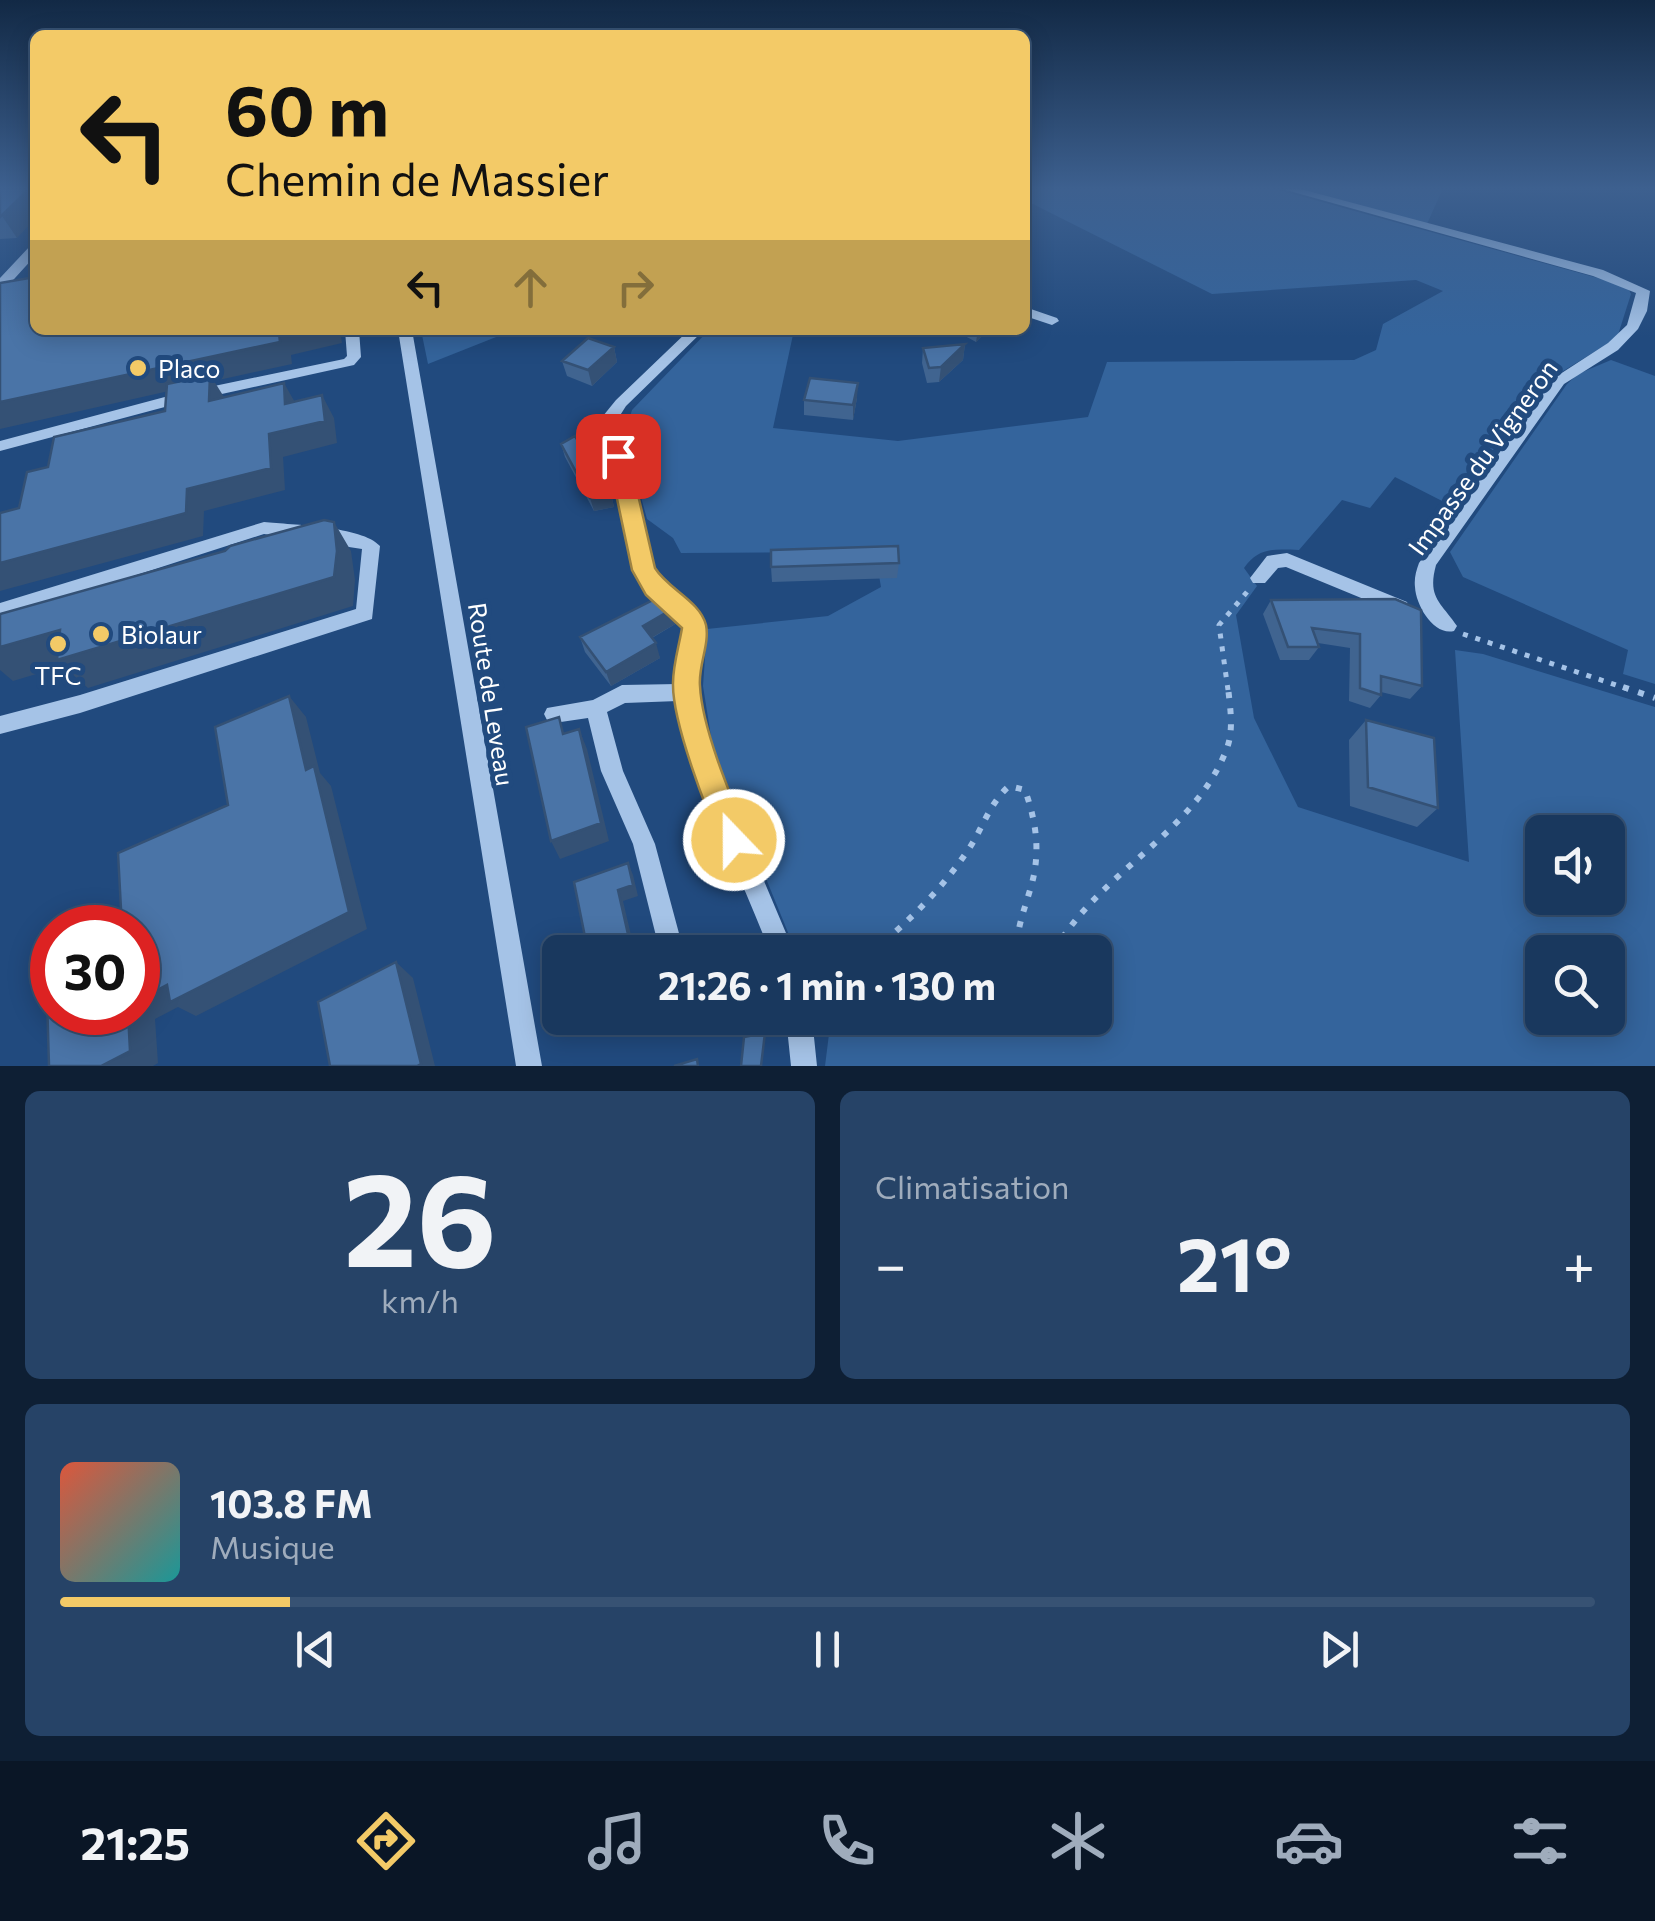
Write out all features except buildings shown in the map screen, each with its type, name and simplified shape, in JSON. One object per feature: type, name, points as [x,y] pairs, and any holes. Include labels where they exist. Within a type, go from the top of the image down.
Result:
[{"type":"street","name":"Impasse du Vigneron","points":[[1447,626],[1431,610],[1422,592],[1428,563],[1559,381],[1572,368],[1621,344],[1630,332],[1643,291],[1598,273],[1468,238]]},
{"type":"street","points":[[0,286],[30,253]]},
{"type":"street","points":[[0,299],[18,295]]},
{"type":"street","points":[[1030,313],[1052,321]]},
{"type":"street","points":[[0,446],[176,399],[349,362],[354,356],[352,335]]},
{"type":"street","name":"Route de Leveau","points":[[405,335],[529,1066]]},
{"type":"street","points":[[692,335],[611,416],[644,570],[655,588],[690,618],[694,628],[687,692],[722,811],[775,935]]},
{"type":"street","points":[[0,611],[264,528],[358,540],[371,546],[365,614],[80,704],[0,725]]},
{"type":"street","points":[[1259,578],[1273,561],[1287,560],[1447,626]]},
{"type":"street","points":[[554,714],[596,708],[622,694],[687,692]]},
{"type":"street","points":[[596,708],[612,771],[644,844],[668,935]]},
{"type":"street","points":[[801,1035],[804,1066]]},
{"type":"path","points":[[1064,935],[1072,920],[1174,822],[1229,746],[1229,707],[1219,625],[1259,578]]},
{"type":"path","points":[[1447,626],[1655,698]]},
{"type":"path","points":[[893,935],[916,916],[970,849],[996,796],[1009,786],[1025,790],[1040,848],[1021,935]]},
{"type":"shaded area","points":[[1100,238],[1452,238],[1627,286],[1631,294],[1617,338],[1547,381],[1450,505],[1395,477],[1370,508],[1342,500],[1299,550],[1268,551],[1250,561],[1244,568],[1257,586],[1236,615],[1254,718],[1298,807],[1469,862],[1455,650],[1483,654],[1655,707],[1655,1066],[825,1066],[829,1035],[1112,1035],[1112,935],[789,935],[713,749],[703,686],[707,629],[828,616],[881,587],[875,552],[681,553],[673,538],[647,519],[624,436],[632,410],[704,335],[793,335],[773,428],[898,441],[1088,417],[1107,362],[1354,360],[1376,350],[1383,324],[1443,291],[1416,280],[1212,294]]},
{"type":"shaded area","points":[[422,335],[501,335],[428,364]]},
{"type":"shaded area","points":[[1611,360],[1655,376],[1655,684],[1623,674],[1628,650],[1463,577],[1450,552],[1567,384],[1578,374]]},
{"type":"place","name":"Placo","points":[[138,368]]},
{"type":"place","name":"Biolaur","points":[[101,634]]},
{"type":"place","name":"TFC","points":[[58,644]]},
{"type":"route","points":[[618,456],[644,570],[655,588],[690,618],[694,628],[686,681],[688,701],[734,840]]}]
